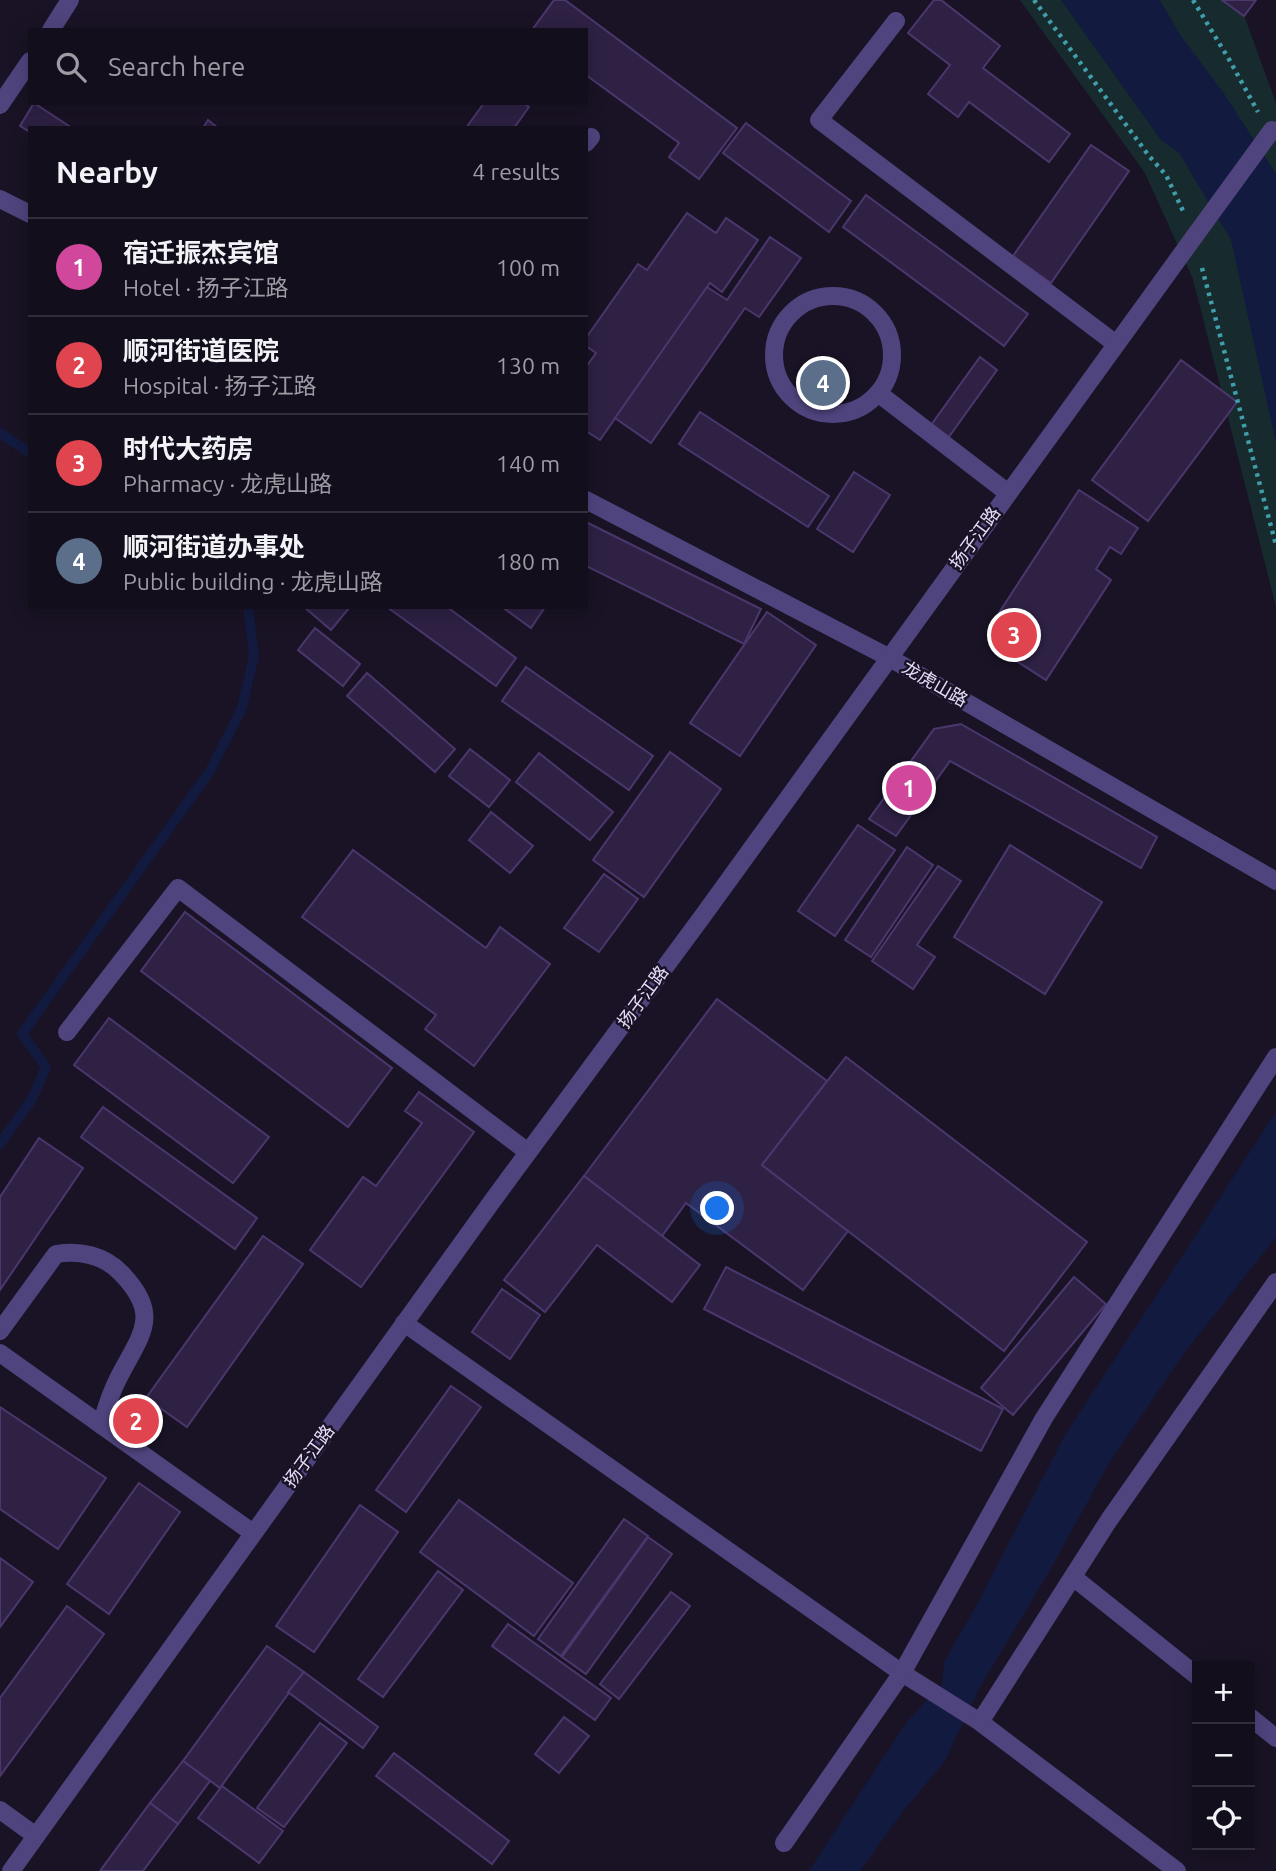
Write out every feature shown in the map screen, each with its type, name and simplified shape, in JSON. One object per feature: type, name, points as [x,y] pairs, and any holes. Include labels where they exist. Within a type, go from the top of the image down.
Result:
[{"type":"street","points":[[52,28],[71,0]]},
{"type":"street","points":[[896,21],[819,120],[1116,344]]},
{"type":"street","points":[[0,105],[28,64]]},
{"type":"street","name":"扬子江路","points":[[11,1871],[404,1323],[702,917],[1194,236],[1270,125]]},
{"type":"street","points":[[0,198],[28,213]]},
{"type":"street","points":[[828,296],[848,297],[866,306],[880,320],[890,337],[892,357],[888,376],[878,393],[864,405],[846,412],[827,414],[808,408],[792,398],[780,382],[774,365],[774,346],[780,327],[792,312],[808,301],[828,296]]},
{"type":"street","points":[[878,393],[1008,493]]},
{"type":"street","name":"龙虎山路","points":[[588,501],[888,657],[1276,881]]},
{"type":"street","points":[[67,1032],[178,888],[528,1152]]},
{"type":"street","points":[[784,1843],[902,1673],[1044,1418],[1276,1057]]},
{"type":"street","points":[[0,1331],[56,1254],[74,1251],[113,1264],[131,1283],[142,1301],[145,1324],[138,1345],[108,1398],[101,1425]]},
{"type":"street","points":[[980,1722],[1109,1520],[1276,1282]]},
{"type":"street","points":[[404,1323],[902,1673],[980,1722],[1177,1871]]},
{"type":"street","points":[[0,1353],[253,1533]]},
{"type":"street","points":[[1073,1577],[1192,1671]]},
{"type":"street","points":[[1255,1721],[1276,1738]]},
{"type":"street","points":[[0,1810],[36,1836]]},
{"type":"path","points":[[1193,0],[1270,125]]},
{"type":"green space","points":[[1020,0],[1233,0],[1245,18],[1276,103],[1276,607],[1193,279],[1145,173]]},
{"type":"water","points":[[1061,0],[1160,0],[1179,33],[1225,95],[1276,174],[1276,443],[1231,240],[1179,153],[1161,140]]},
{"type":"water","points":[[1276,1112],[1276,1237],[1185,1352],[1109,1463],[1049,1572],[980,1687],[945,1761],[904,1810],[860,1871],[809,1871],[906,1723],[942,1684],[944,1662],[1065,1435]]},
{"type":"building","points":[[554,0],[565,0],[737,128],[699,179],[669,157],[679,143],[588,76],[588,28],[533,28]]},
{"type":"building","points":[[934,0],[941,0],[1000,46],[983,68],[1070,134],[1049,162],[969,102],[958,117],[928,94],[950,65],[908,33]]},
{"type":"building","points":[[1222,0],[1256,0],[1244,16]]},
{"type":"building","points":[[33,105],[37,105],[69,126],[28,126],[28,131],[20,126]]},
{"type":"building","points":[[483,105],[529,107],[515,126],[467,126]]},
{"type":"building","points":[[208,120],[216,126],[204,126]]},
{"type":"building","points":[[746,123],[851,201],[829,232],[723,153]]},
{"type":"building","points":[[1091,145],[1129,171],[1051,283],[1013,256]]},
{"type":"building","points":[[866,195],[1028,314],[1004,346],[843,227]]},
{"type":"building","points":[[687,213],[716,233],[726,218],[758,240],[722,292],[710,283],[600,440],[588,432],[588,364],[596,353],[588,347],[588,335],[638,264],[647,270]]},
{"type":"building","points":[[770,237],[801,258],[759,317],[745,308],[651,443],[615,418],[707,287],[727,300]]},
{"type":"building","points":[[980,357],[997,370],[948,438],[931,425]]},
{"type":"building","points":[[1181,360],[1237,402],[1148,521],[1092,480]]},
{"type":"building","points":[[700,412],[829,496],[808,527],[679,444]]},
{"type":"building","points":[[854,472],[890,495],[853,552],[817,529]]},
{"type":"building","points":[[1079,490],[1138,528],[1121,554],[1110,547],[1096,569],[1111,580],[1046,680],[1007,655],[996,642],[993,622]]},
{"type":"building","points":[[588,523],[761,609],[744,644],[588,567]]},
{"type":"building","points":[[306,609],[348,609],[331,630]]},
{"type":"building","points":[[390,609],[450,609],[516,658],[496,686]]},
{"type":"building","points":[[505,609],[544,609],[531,628]]},
{"type":"building","points":[[767,612],[816,645],[740,756],[690,723]]},
{"type":"building","points":[[315,628],[360,664],[343,686],[298,650]]},
{"type":"building","points":[[526,667],[653,756],[629,790],[502,701]]},
{"type":"building","points":[[367,673],[455,749],[435,772],[347,696]]},
{"type":"building","points":[[961,724],[1157,837],[1141,868],[950,761],[896,836],[869,819],[934,729]]},
{"type":"building","points":[[470,749],[510,780],[489,807],[449,776]]},
{"type":"building","points":[[670,752],[721,789],[644,897],[593,860]]},
{"type":"building","points":[[539,753],[613,812],[590,840],[516,782]]},
{"type":"building","points":[[491,812],[533,846],[510,873],[469,840]]},
{"type":"building","points":[[858,825],[895,850],[835,936],[798,911]]},
{"type":"building","points":[[1010,845],[1102,902],[1045,994],[954,937]]},
{"type":"building","points":[[907,847],[933,865],[871,957],[845,940]]},
{"type":"building","points":[[353,850],[486,948],[500,927],[550,964],[474,1066],[425,1029],[436,1015],[302,917]]},
{"type":"building","points":[[938,866],[961,881],[917,945],[935,957],[913,989],[872,961]]},
{"type":"building","points":[[604,874],[638,899],[599,952],[564,928]]},
{"type":"building","points":[[185,912],[392,1068],[348,1127],[141,971]]},
{"type":"building","points":[[717,999],[827,1081],[762,1165],[848,1231],[803,1290],[686,1203],[662,1236],[584,1176]]},
{"type":"building","points":[[109,1018],[269,1137],[233,1183],[74,1065]]},
{"type":"building","points":[[846,1057],[1087,1242],[1004,1351],[762,1165]]},
{"type":"building","points":[[419,1092],[474,1132],[361,1287],[310,1250],[363,1177],[376,1186],[422,1123],[405,1111]]},
{"type":"building","points":[[103,1107],[257,1218],[235,1249],[81,1137]]},
{"type":"building","points":[[39,1138],[83,1168],[0,1290],[0,1197]]},
{"type":"building","points":[[584,1176],[700,1265],[672,1302],[597,1245],[545,1312],[504,1280]]},
{"type":"building","points":[[263,1236],[303,1264],[187,1427],[146,1398]]},
{"type":"building","points":[[726,1267],[1003,1409],[981,1451],[704,1309]]},
{"type":"building","points":[[1074,1277],[1106,1304],[1013,1415],[981,1388]]},
{"type":"building","points":[[502,1289],[540,1315],[510,1359],[472,1332]]},
{"type":"building","points":[[451,1386],[481,1407],[406,1512],[376,1490]]},
{"type":"building","points":[[0,1407],[106,1478],[58,1549],[0,1509]]},
{"type":"building","points":[[139,1483],[180,1512],[109,1614],[67,1584]]},
{"type":"building","points":[[459,1500],[573,1583],[534,1636],[420,1552]]},
{"type":"building","points":[[360,1505],[398,1532],[314,1652],[276,1626]]},
{"type":"building","points":[[624,1519],[648,1536],[561,1656],[538,1639]]},
{"type":"building","points":[[648,1537],[672,1554],[586,1674],[562,1657]]},
{"type":"building","points":[[0,1558],[33,1582],[0,1627]]},
{"type":"building","points":[[438,1571],[463,1590],[383,1697],[358,1679]]},
{"type":"building","points":[[671,1592],[690,1606],[619,1699],[600,1684]]},
{"type":"building","points":[[67,1606],[104,1634],[0,1776],[0,1698]]},
{"type":"building","points":[[508,1624],[611,1698],[595,1720],[492,1646]]},
{"type":"building","points":[[267,1646],[304,1672],[220,1788],[183,1761]]},
{"type":"building","points":[[304,1672],[378,1727],[363,1748],[288,1692]]},
{"type":"building","points":[[564,1717],[589,1736],[559,1773],[535,1754]]},
{"type":"building","points":[[320,1723],[347,1743],[284,1827],[257,1808]]},
{"type":"building","points":[[394,1753],[509,1841],[492,1864],[376,1776]]},
{"type":"building","points":[[183,1761],[210,1781],[178,1824],[150,1803]]},
{"type":"building","points":[[222,1786],[283,1831],[259,1863],[198,1818]]},
{"type":"building","points":[[150,1803],[178,1824],[143,1871],[100,1871]]},
{"type":"waterway","points":[[0,433],[28,452]]},
{"type":"waterway","points":[[0,1144],[32,1099],[46,1067],[22,1034],[210,771],[242,708],[254,656],[248,609]]},
{"type":"place","name":"顺河街道办事处","points":[[823,383]]},
{"type":"place","name":"时代大药房","points":[[1014,635]]},
{"type":"place","name":"宿迁振杰宾馆","points":[[909,788]]},
{"type":"place","name":"顺河街道医院","points":[[136,1421]]}]
